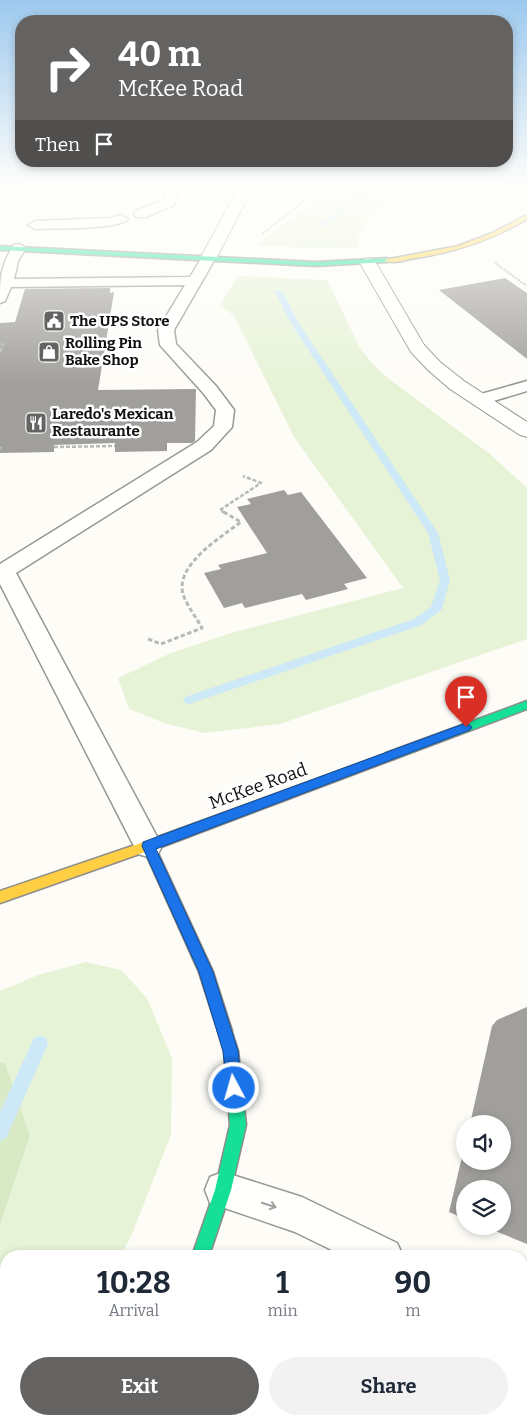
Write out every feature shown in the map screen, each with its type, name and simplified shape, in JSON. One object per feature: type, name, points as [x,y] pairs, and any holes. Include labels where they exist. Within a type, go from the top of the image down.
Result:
[{"type":"street","points":[[135,254],[316,264],[368,263],[432,254]]},
{"type":"street","points":[[368,263],[417,348],[434,366],[480,400],[527,431]]},
{"type":"street","name":"McKee Road","points":[[0,897],[148,846],[527,705]]},
{"type":"street","points":[[148,846],[206,972],[231,1051],[238,1124],[223,1190],[202,1250]]},
{"type":"lane","points":[[0,298],[3,283],[16,254]]},
{"type":"lane","points":[[148,846],[2,572],[204,446],[223,427],[225,410],[210,390],[168,345],[166,330],[209,257]]},
{"type":"lane","points":[[3,283],[194,281]]},
{"type":"lane","points":[[480,400],[527,386]]},
{"type":"lane","points":[[223,1190],[302,1216],[372,1250]]},
{"type":"path","points":[[491,261],[527,286]]},
{"type":"path","points":[[0,352],[3,343]]},
{"type":"path","points":[[54,447],[115,446]]},
{"type":"path","points":[[148,639],[161,644],[202,628],[182,592],[182,580],[188,567],[203,552],[241,522],[220,510],[261,483],[243,476]]},
{"type":"green space","points":[[238,276],[327,280],[359,346],[371,362],[389,379],[490,454],[527,488],[527,639],[280,724],[205,733],[167,724],[129,709],[118,678],[171,653],[231,633],[403,588],[294,437],[234,316],[220,305]]},
{"type":"green space","points":[[86,962],[121,970],[147,998],[172,1058],[171,1135],[124,1250],[0,1250],[0,1225],[30,1136],[5,1064],[0,1063],[0,991],[38,975]]},
{"type":"green space","points":[[0,1063],[5,1063],[30,1136],[0,1225]]},
{"type":"building","points":[[505,278],[527,293],[527,359],[439,290]]},
{"type":"building","points":[[110,288],[110,293],[114,292],[98,390],[196,389],[195,441],[192,443],[167,443],[167,451],[115,452],[115,443],[54,445],[54,452],[0,453],[0,323],[15,322],[25,289]]},
{"type":"building","points":[[284,490],[288,495],[301,492],[367,578],[344,584],[348,589],[306,600],[302,594],[245,608],[242,603],[224,608],[204,573],[221,569],[218,565],[267,553],[237,507],[251,504],[247,499]]},
{"type":"building","points":[[527,1007],[527,1244],[505,1235],[511,1235],[511,1180],[457,1180],[459,1170],[511,1170],[511,1115],[472,1115],[492,1026],[497,1020]]},
{"type":"building","points":[[456,1182],[456,1215],[449,1212]]},
{"type":"waterway","points":[[189,700],[418,622],[436,609],[445,580],[433,533],[294,322],[279,292]]},
{"type":"waterway","points":[[0,1132],[40,1044]]},
{"type":"traffic: fast","points":[[109,254],[316,264],[387,260]]},
{"type":"traffic: fast","points":[[390,756],[527,705]]},
{"type":"traffic: fast","points":[[202,1250],[223,1190],[238,1125],[231,1051],[225,1031]]},
{"type":"traffic: slow","points":[[387,260],[433,254]]},
{"type":"traffic: slow","points":[[0,897],[148,846],[390,756]]},
{"type":"traffic: slow","points":[[148,846],[206,972],[225,1031]]},
{"type":"place","name":"The UPS Store","points":[[54,321]]},
{"type":"place","name":"Rolling Pin Bake Shop","points":[[49,352]]},
{"type":"place","name":"Laredo's Mexican Restaurante","points":[[36,423]]},
{"type":"route","points":[[234,1088],[231,1051],[206,972],[148,846],[466,727]]}]
